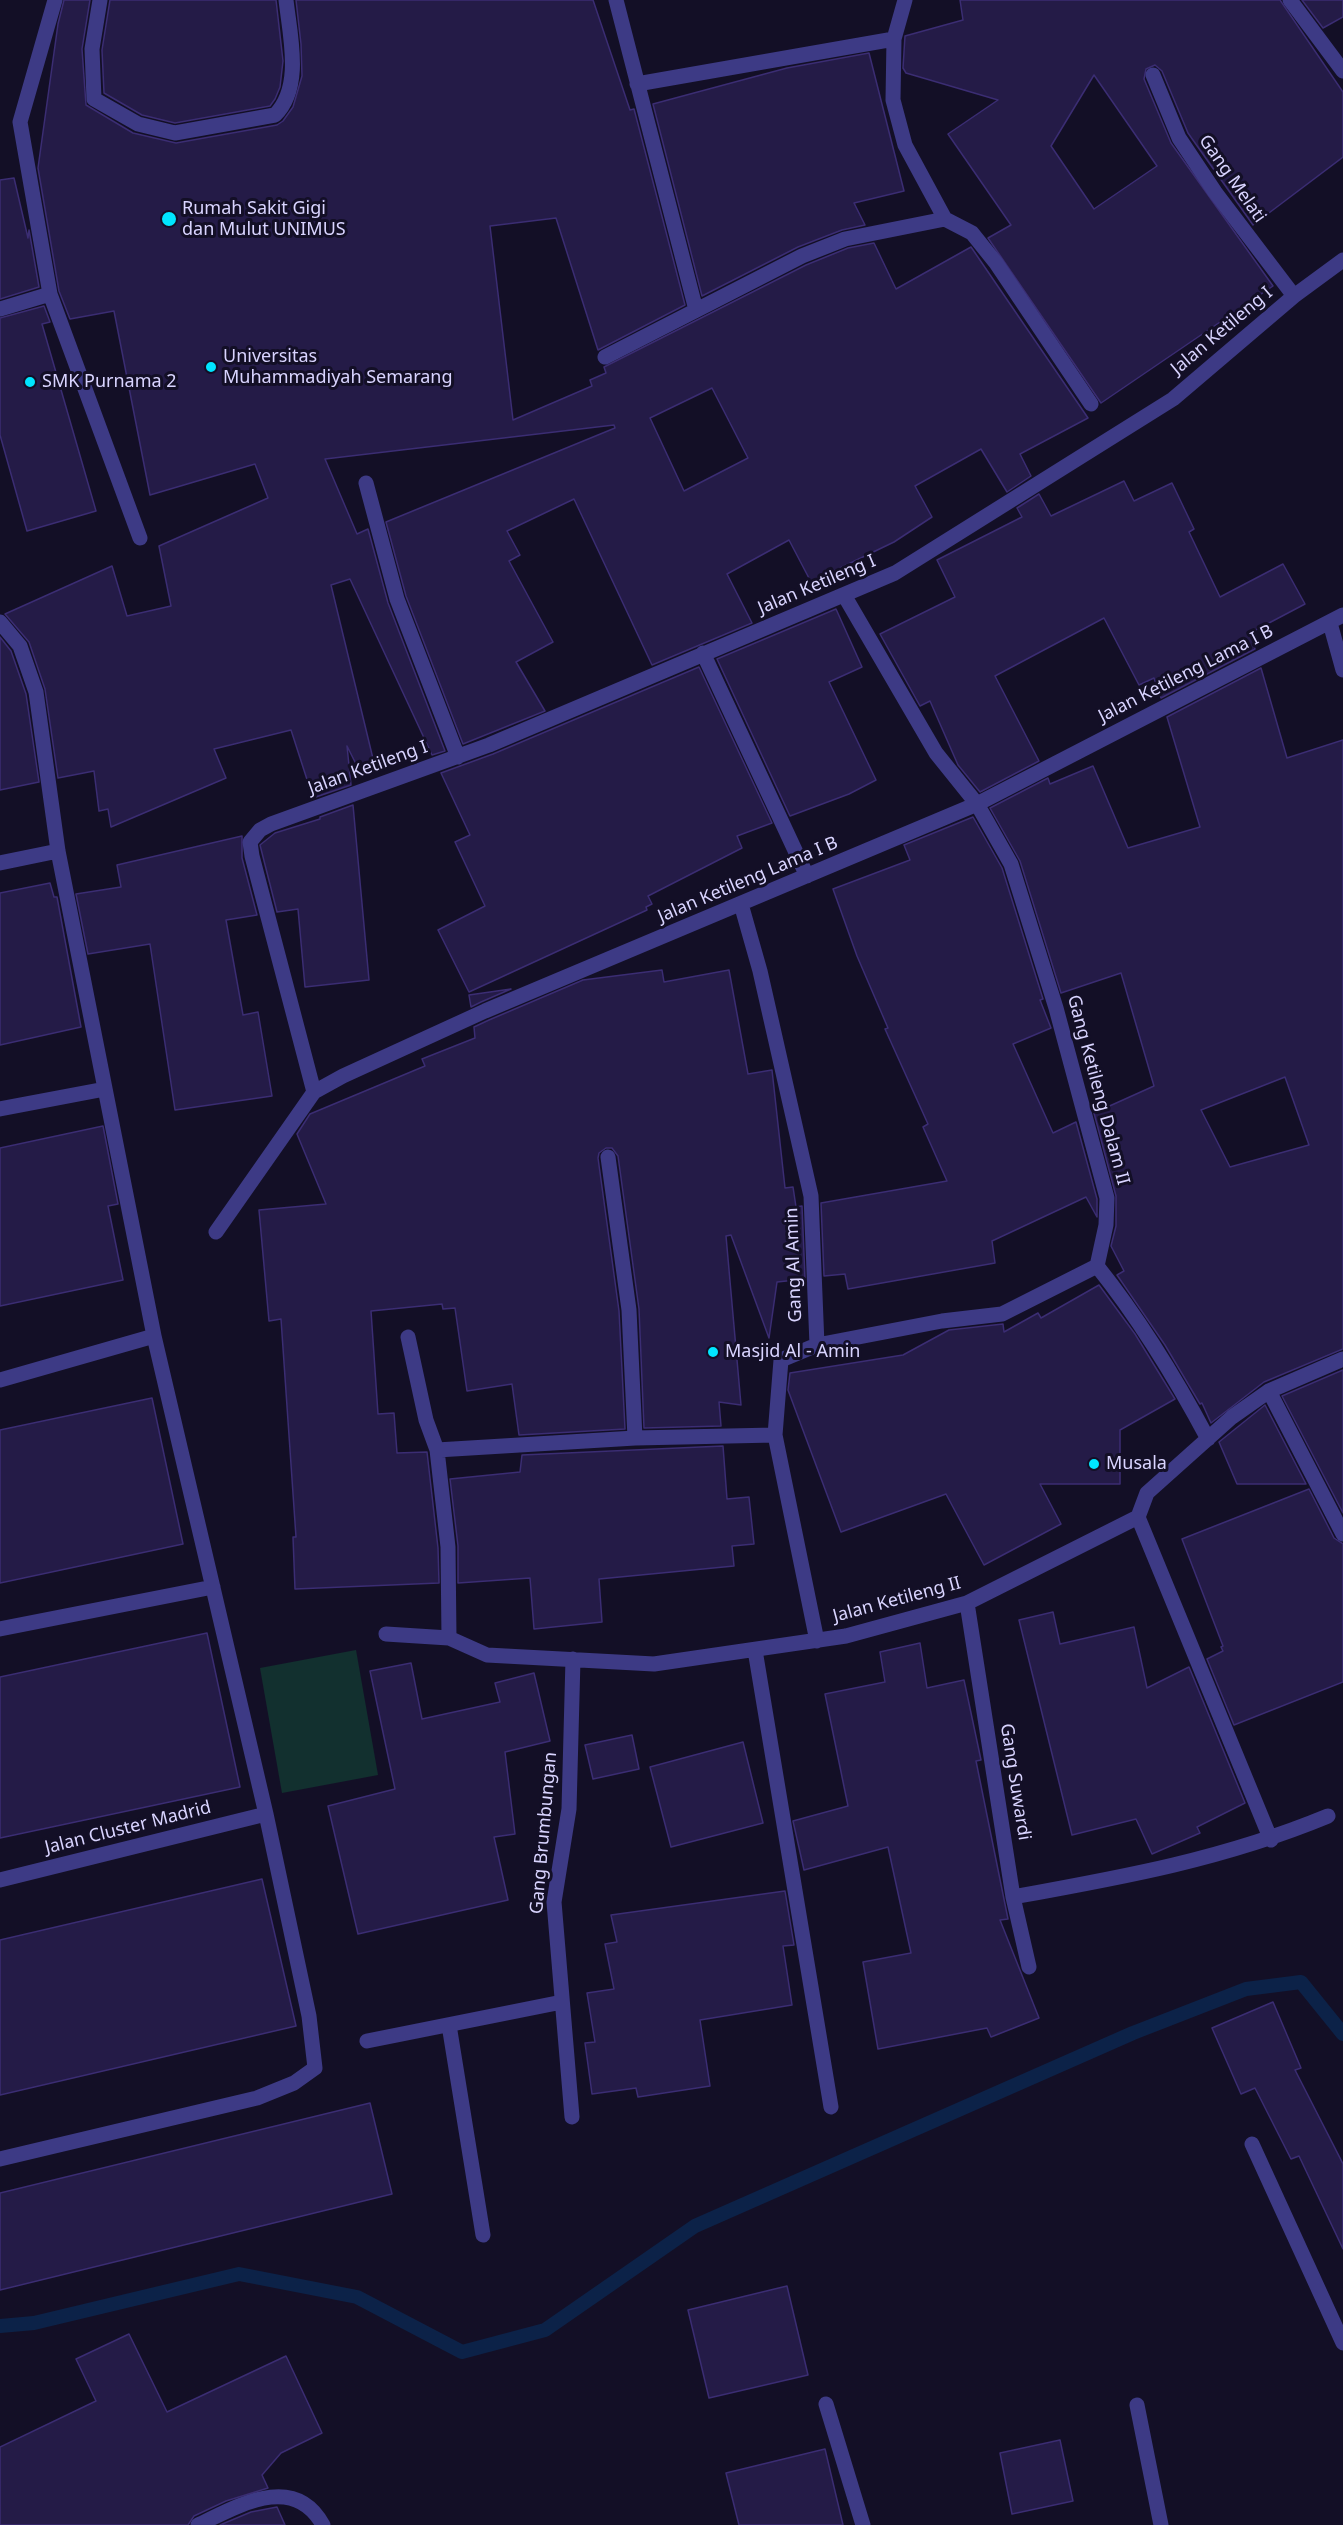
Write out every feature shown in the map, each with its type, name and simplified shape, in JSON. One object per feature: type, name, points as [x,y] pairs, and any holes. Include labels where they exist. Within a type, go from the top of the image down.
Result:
[{"type":"street","points":[[55,0],[20,122],[50,294],[140,538]]},
{"type":"street","points":[[100,0],[92,49],[94,99],[138,124],[175,133],[275,115],[283,107],[290,90],[291,53],[286,0]]},
{"type":"street","points":[[616,0],[696,310]]},
{"type":"street","points":[[905,0],[894,39],[893,100],[905,145],[945,219],[972,233],[996,263],[1091,404]]},
{"type":"street","points":[[1290,0],[1343,71]]},
{"type":"street","points":[[637,84],[894,39]]},
{"type":"street","name":"Gang Melati","points":[[1154,75],[1179,138],[1215,192],[1294,296]]},
{"type":"street","points":[[605,357],[802,256],[845,239],[945,219]]},
{"type":"street","name":"Jalan Ketileng I","points":[[314,1092],[252,856],[250,842],[260,830],[458,756],[895,573],[1173,399],[1294,296],[1343,260]]},
{"type":"street","points":[[0,309],[50,294]]},
{"type":"street","points":[[366,483],[398,599],[458,756]]},
{"type":"street","name":"Gang Ketileng Dalam II","points":[[844,595],[936,753],[977,804],[1011,864],[1056,1008],[1107,1198],[1106,1225],[1097,1266]]},
{"type":"street","points":[[1336,619],[1343,670]]},
{"type":"street","name":"Jalan Ketileng Lama I B","points":[[216,1232],[314,1092],[343,1076],[485,1011],[977,804],[1336,619]]},
{"type":"street","points":[[0,622],[20,646],[36,692],[58,851],[154,1336],[266,1814],[309,2016],[315,2068],[294,2083],[256,2098],[0,2158]]},
{"type":"street","points":[[703,653],[807,876]]},
{"type":"street","points":[[0,863],[58,851]]},
{"type":"street","name":"Gang Al Amin","points":[[741,904],[766,993],[811,1196],[817,1346],[782,1359],[775,1435],[817,1641]]},
{"type":"street","points":[[0,1109],[105,1089]]},
{"type":"street","points":[[608,1157],[628,1310],[635,1438]]},
{"type":"street","points":[[817,1346],[942,1321],[1002,1314],[1097,1266],[1133,1311],[1172,1371],[1208,1439]]},
{"type":"street","points":[[0,1380],[154,1336]]},
{"type":"street","points":[[408,1337],[426,1420],[437,1450],[448,1547],[449,1638]]},
{"type":"street","points":[[1270,1840],[1138,1517],[1147,1493],[1232,1417],[1269,1391],[1343,1359]]},
{"type":"street","points":[[1269,1391],[1343,1534]]},
{"type":"street","points":[[437,1450],[635,1438],[775,1435]]},
{"type":"street","name":"Jalan Ketileng II","points":[[386,1634],[449,1638],[487,1655],[654,1664],[817,1641],[846,1636],[967,1603],[1138,1517]]},
{"type":"street","points":[[0,1629],[213,1587]]},
{"type":"street","name":"Gang Suwardi","points":[[967,1603],[1013,1897],[1029,1967]]},
{"type":"street","points":[[755,1650],[831,2107]]},
{"type":"street","name":"Gang Brumbungan","points":[[572,2117],[554,1902],[569,1809],[573,1659]]},
{"type":"street","name":"Jalan Cluster Madrid","points":[[0,1880],[266,1814]]},
{"type":"street","points":[[1013,1897],[1176,1866],[1270,1840],[1328,1816]]},
{"type":"street","points":[[367,2041],[562,2002]]},
{"type":"street","points":[[450,2025],[483,2235]]},
{"type":"street","points":[[1252,2144],[1343,2343]]},
{"type":"street","points":[[826,2404],[863,2525]]},
{"type":"street","points":[[1137,2405],[1161,2525]]},
{"type":"street","points":[[198,2525],[248,2501],[277,2496],[303,2501],[323,2525]]},
{"type":"green space","points":[[356,1650],[378,1775],[282,1793],[260,1668]]},
{"type":"building","points":[[64,0],[90,0],[82,49],[86,105],[133,133],[176,143],[277,125],[283,121],[293,107],[302,76],[296,0],[593,0],[630,110],[634,109],[685,305],[598,350],[556,218],[490,226],[513,420],[592,386],[590,380],[606,373],[604,367],[806,265],[848,248],[874,243],[896,289],[971,247],[1088,418],[1020,454],[1031,476],[1007,492],[981,449],[915,486],[932,517],[894,542],[811,582],[789,540],[727,574],[752,623],[652,665],[574,499],[507,531],[520,555],[509,561],[553,642],[516,662],[545,711],[463,744],[406,596],[386,522],[615,428],[614,425],[325,459],[357,534],[368,529],[388,603],[445,751],[432,755],[350,579],[331,585],[376,771],[362,776],[347,746],[351,785],[313,798],[291,730],[214,749],[226,778],[111,827],[108,809],[99,811],[94,771],[58,778],[45,689],[29,642],[5,614],[112,566],[127,616],[171,606],[159,546],[268,498],[255,464],[150,495],[114,311],[70,319],[59,291],[38,168],[58,24]],"holes":[[[712,388],[748,458],[684,491],[650,418]]]},
{"type":"building","points":[[110,0],[276,0],[283,61],[280,87],[275,99],[270,106],[175,123],[142,115],[104,93],[102,50]]},
{"type":"building","points":[[960,0],[1280,0],[1343,92],[1343,157],[1253,225],[1188,133],[1162,71],[1155,65],[1146,69],[1144,79],[1171,143],[1273,286],[1101,403],[988,238],[1011,225],[948,134],[998,100],[906,73],[903,68],[905,36],[963,20]],"holes":[[[1094,75],[1157,166],[1094,209],[1051,146]]]},
{"type":"building","points":[[1302,0],[1343,0],[1343,17],[1323,28]]},
{"type":"building","points":[[869,53],[904,191],[854,203],[865,225],[842,230],[798,247],[702,296],[653,104],[787,68]]},
{"type":"building","points":[[14,178],[28,238],[29,230],[39,287],[0,299],[0,180]]},
{"type":"building","name":"SMK Purnama 2","points":[[44,306],[50,322],[42,324],[96,511],[27,531],[0,435],[0,318]]},
{"type":"building","points":[[1124,481],[1134,501],[1172,483],[1194,529],[1189,532],[1220,597],[1283,564],[1305,604],[1250,633],[1255,649],[1161,698],[1154,678],[1139,685],[1104,618],[995,676],[1039,761],[980,792],[958,765],[930,701],[920,706],[880,634],[955,597],[937,560],[1022,517],[1017,508],[1039,494],[1051,516]]},
{"type":"building","points":[[836,609],[862,667],[829,682],[876,780],[849,794],[790,816],[717,659]]},
{"type":"building","points":[[0,637],[11,651],[26,694],[39,782],[0,790]]},
{"type":"building","points":[[699,667],[772,823],[737,836],[742,848],[648,896],[652,904],[646,907],[647,910],[469,992],[438,930],[485,906],[455,842],[470,835],[441,773],[493,754]]},
{"type":"building","points":[[1261,668],[1287,758],[1343,740],[1343,1349],[1264,1382],[1211,1423],[1202,1403],[1200,1404],[1165,1345],[1117,1275],[1124,1271],[1111,1246],[1116,1226],[1116,1196],[1094,1113],[1154,1086],[1121,973],[1061,993],[1020,861],[990,808],[1048,778],[1050,784],[1093,766],[1128,848],[1200,827],[1167,717]],"holes":[[[1285,1077],[1309,1145],[1230,1167],[1201,1110]]]},
{"type":"building","points":[[353,805],[369,980],[305,987],[298,909],[277,912],[260,845],[275,833],[320,819],[320,817]]},
{"type":"building","points":[[973,817],[1002,868],[1043,999],[1040,1000],[1051,1028],[1013,1044],[1053,1133],[1076,1122],[1097,1199],[1097,1217],[1086,1197],[992,1241],[995,1263],[848,1289],[845,1274],[824,1276],[821,1203],[947,1181],[923,1127],[928,1124],[885,1029],[888,1028],[857,956],[833,889],[910,860],[904,845]]},
{"type":"building","points":[[242,836],[242,858],[257,915],[226,920],[243,1015],[258,1012],[272,1096],[175,1110],[150,944],[88,954],[76,894],[121,887],[117,865]]},
{"type":"building","points":[[50,883],[54,897],[57,897],[81,1027],[0,1045],[0,893]]},
{"type":"building","points":[[662,970],[664,982],[729,970],[748,1074],[772,1070],[785,1188],[793,1187],[796,1207],[802,1206],[805,1279],[777,1282],[769,1338],[731,1235],[726,1236],[741,1405],[719,1402],[721,1426],[644,1428],[639,1309],[618,1156],[612,1148],[606,1148],[599,1153],[598,1158],[619,1311],[625,1429],[519,1435],[512,1384],[467,1391],[455,1308],[443,1309],[442,1304],[371,1311],[378,1414],[394,1413],[397,1453],[427,1452],[438,1548],[439,1583],[295,1589],[293,1537],[296,1537],[281,1319],[269,1321],[259,1210],[326,1204],[297,1134],[310,1114],[425,1066],[422,1059],[475,1038],[474,1027],[489,1020],[583,980]]},
{"type":"building","points":[[511,989],[481,1002],[471,1007],[469,995]]},
{"type":"building","points":[[103,1126],[118,1204],[108,1206],[123,1280],[0,1306],[0,1148]]},
{"type":"building","points":[[1099,1285],[1135,1334],[1175,1399],[1120,1430],[1120,1484],[1040,1484],[1061,1524],[984,1565],[946,1494],[841,1532],[788,1390],[790,1373],[903,1355],[949,1330],[1003,1324],[1004,1332],[1038,1313],[1041,1318]]},
{"type":"building","points":[[1343,1370],[1343,1513],[1282,1396]]},
{"type":"building","points":[[152,1398],[183,1544],[0,1583],[0,1430]]},
{"type":"building","points":[[1265,1405],[1306,1484],[1237,1484],[1219,1442]]},
{"type":"building","points":[[723,1446],[727,1499],[749,1497],[754,1544],[732,1546],[734,1566],[599,1579],[602,1622],[534,1629],[530,1578],[458,1583],[458,1546],[450,1479],[520,1472],[522,1455]]},
{"type":"building","points":[[1309,1489],[1334,1538],[1343,1544],[1343,1682],[1234,1725],[1207,1659],[1223,1651],[1221,1647],[1223,1646],[1182,1539]]},
{"type":"building","points":[[1053,1612],[1060,1644],[1134,1627],[1147,1688],[1189,1667],[1245,1803],[1197,1827],[1200,1833],[1152,1854],[1136,1819],[1072,1835],[1019,1620]]},
{"type":"building","points":[[207,1633],[240,1787],[0,1838],[0,1677]]},
{"type":"building","points":[[920,1643],[927,1688],[964,1680],[981,1760],[976,1761],[1008,1919],[1000,1920],[1039,2018],[991,2037],[987,2028],[878,2049],[863,1962],[911,1953],[888,1847],[804,1870],[793,1821],[848,1806],[825,1694],[885,1682],[880,1652]]},
{"type":"building","points":[[411,1663],[422,1719],[500,1702],[495,1683],[534,1673],[550,1741],[505,1752],[515,1834],[494,1837],[508,1900],[358,1934],[328,1806],[395,1789],[370,1671]]},
{"type":"building","points":[[632,1735],[639,1769],[593,1779],[585,1745]]},
{"type":"building","points":[[743,1742],[763,1823],[671,1847],[650,1767]]},
{"type":"building","points":[[262,1879],[296,2026],[0,2095],[0,1940]]},
{"type":"building","points":[[785,1891],[794,1945],[783,1946],[792,2005],[700,2020],[710,2086],[638,2097],[636,2088],[592,2094],[585,2043],[595,2042],[587,1993],[614,1989],[605,1944],[617,1942],[611,1915]]},
{"type":"building","points":[[1273,2002],[1301,2068],[1295,2070],[1343,2164],[1343,2249],[1299,2156],[1291,2159],[1255,2088],[1241,2094],[1212,2028]]},
{"type":"building","points":[[370,2103],[392,2194],[0,2290],[0,2193]]},
{"type":"building","points":[[787,2286],[808,2375],[709,2398],[688,2310]]},
{"type":"building","points":[[129,2334],[167,2412],[286,2356],[322,2433],[281,2453],[262,2475],[268,2488],[226,2501],[194,2516],[188,2525],[0,2525],[0,2447],[96,2401],[76,2359]]},
{"type":"building","points":[[1060,2440],[1073,2501],[1012,2514],[1000,2453]]},
{"type":"building","points":[[825,2449],[843,2525],[739,2525],[726,2473]]},
{"type":"building","points":[[277,2507],[285,2525],[220,2525],[251,2512]]},
{"type":"waterway","points":[[0,2326],[34,2323],[239,2274],[357,2297],[462,2352],[545,2330],[695,2226],[1133,2033],[1246,1989],[1301,1982],[1343,2034]]},
{"type":"place","name":"Rumah Sakit Gigi dan Mulut UNIMUS","points":[[169,219]]},
{"type":"place","name":"Universitas Muhammadiyah Semarang","points":[[211,367]]},
{"type":"place","name":"SMK Purnama 2","points":[[30,382]]},
{"type":"place","name":"Masjid Al - Amin","points":[[713,1352]]},
{"type":"place","name":"Musala","points":[[1094,1464]]}]
